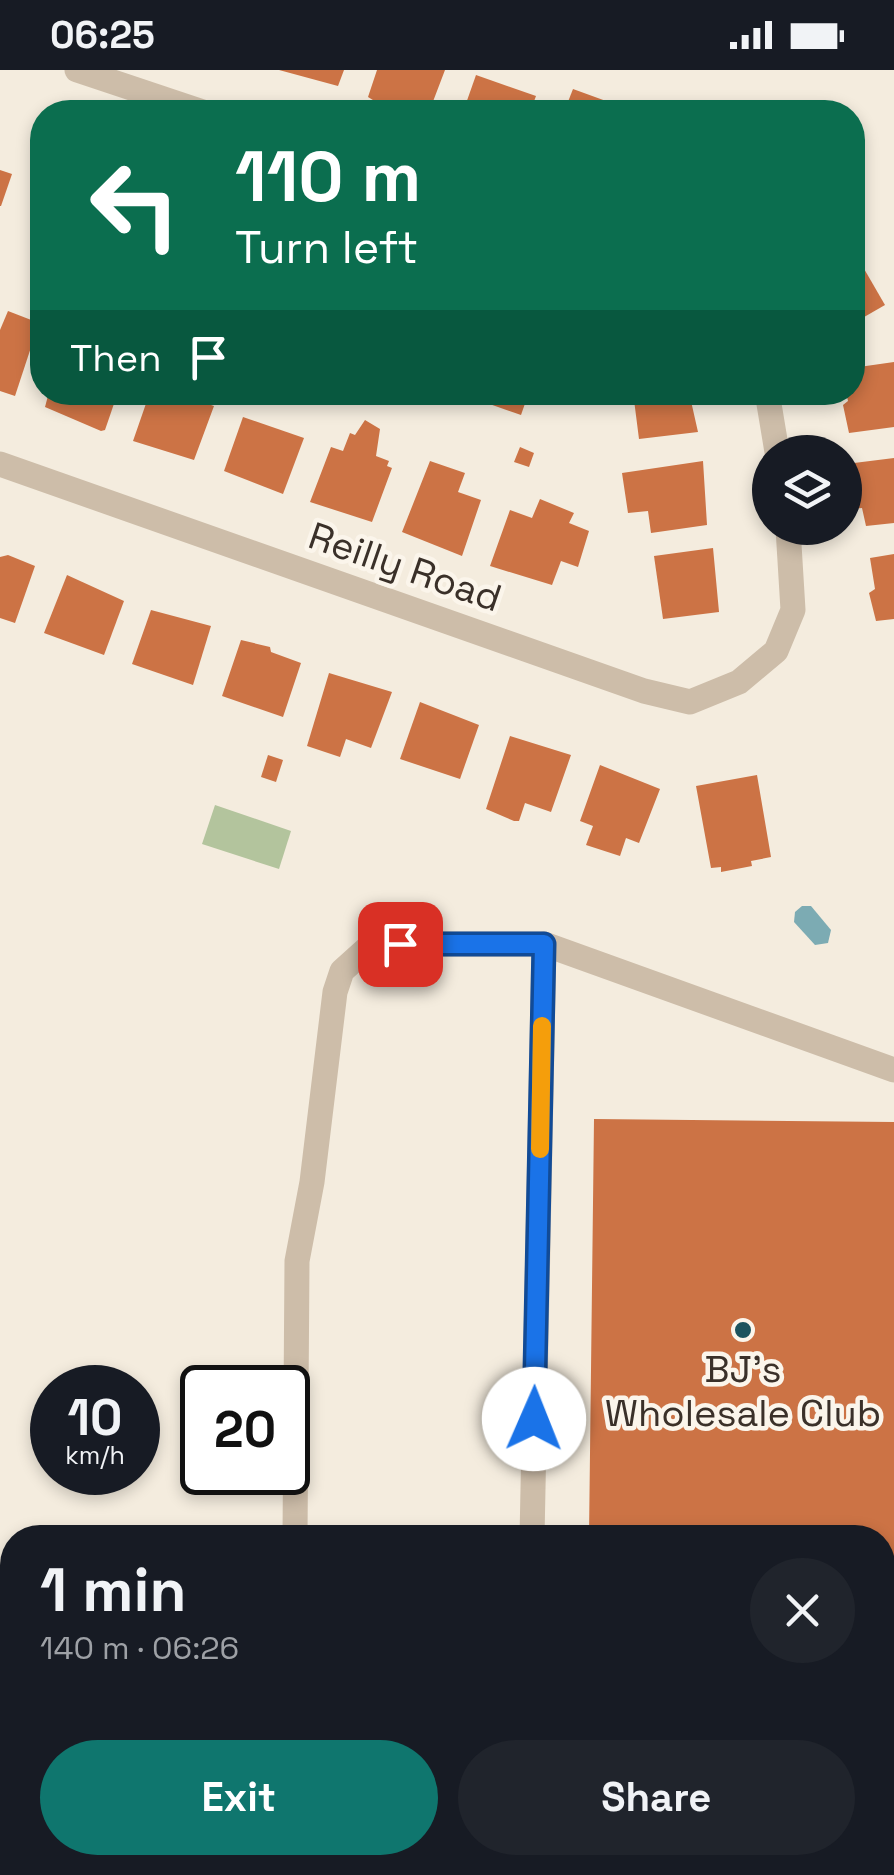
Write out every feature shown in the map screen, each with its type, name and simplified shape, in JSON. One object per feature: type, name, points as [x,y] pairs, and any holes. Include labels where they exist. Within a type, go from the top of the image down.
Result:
[{"type":"street","points":[[77,70],[167,100]]},
{"type":"street","points":[[770,405],[774,435]]},
{"type":"street","name":"Reilly Road","points":[[0,464],[644,691],[690,702],[738,682],[776,650],[793,610],[789,545]]},
{"type":"street","points":[[296,1525],[296,1261],[312,1182],[335,992],[342,971],[372,944],[544,944],[894,1070]]},
{"type":"street","points":[[532,1525],[544,944]]},
{"type":"green space","points":[[215,805],[291,831],[279,869],[202,844]]},
{"type":"water","points":[[802,906],[811,906],[831,930],[828,943],[815,945],[794,922],[795,912]]},
{"type":"building","points":[[279,70],[344,70],[338,86]]},
{"type":"building","points":[[377,70],[445,70],[434,100],[368,97]]},
{"type":"building","points":[[476,75],[536,96],[534,100],[467,100]]},
{"type":"building","points":[[573,89],[603,100],[569,100]]},
{"type":"building","points":[[0,170],[12,174],[1,206],[0,206]]},
{"type":"building","points":[[865,270],[885,305],[865,317]]},
{"type":"building","points":[[8,311],[30,320],[30,350],[15,396],[0,391],[0,330]]},
{"type":"building","points":[[894,362],[894,427],[849,433],[843,405],[865,405],[865,366]]},
{"type":"building","points":[[114,405],[105,430],[101,431],[45,407]]},
{"type":"building","points":[[145,405],[214,406],[194,460],[133,441]]},
{"type":"building","points":[[492,405],[524,405],[521,415]]},
{"type":"building","points":[[635,405],[692,405],[698,432],[639,439]]},
{"type":"building","points":[[243,417],[304,438],[283,494],[224,471]]},
{"type":"building","points":[[365,420],[380,429],[376,456],[389,461],[387,466],[392,468],[372,522],[310,502],[331,447],[343,451],[350,433],[355,435]]},
{"type":"building","points":[[520,447],[534,453],[529,467],[514,462]]},
{"type":"building","points":[[894,458],[894,523],[866,526],[862,462]]},
{"type":"building","points":[[430,461],[465,473],[458,492],[481,500],[462,556],[402,532]]},
{"type":"building","points":[[703,461],[707,525],[651,533],[648,511],[628,513],[622,473]]},
{"type":"building","points":[[540,499],[574,513],[569,523],[589,531],[578,567],[561,561],[552,585],[490,566],[510,510],[532,518]]},
{"type":"building","points":[[713,548],[719,612],[663,619],[654,556]]},
{"type":"building","points":[[894,554],[894,619],[876,621],[869,593],[875,589],[870,558]]},
{"type":"building","points":[[8,555],[35,566],[15,623],[0,618],[0,557]]},
{"type":"building","points":[[67,575],[124,601],[104,655],[44,633]]},
{"type":"building","points":[[151,610],[211,626],[193,685],[132,664]]},
{"type":"building","points":[[241,640],[270,647],[271,652],[301,663],[283,717],[222,696]]},
{"type":"building","points":[[329,673],[392,692],[371,748],[346,739],[340,757],[307,746]]},
{"type":"building","points":[[420,702],[479,725],[460,779],[400,759]]},
{"type":"building","points":[[510,736],[571,755],[551,812],[525,803],[519,821],[514,821],[486,809]]},
{"type":"building","points":[[268,755],[283,760],[276,782],[261,777]]},
{"type":"building","points":[[600,765],[660,789],[639,843],[626,838],[620,856],[586,845],[593,826],[580,821]]},
{"type":"building","points":[[757,775],[771,857],[751,861],[752,866],[721,872],[721,867],[711,868],[696,786]]},
{"type":"building","name":"BJ's Wholesale Club","points":[[594,1119],[894,1122],[894,1525],[589,1525]]},
{"type":"slow traffic","points":[[540,1149],[542,1026]]},
{"type":"place","name":"BJ's Wholesale Club","points":[[743,1330]]},
{"type":"route","points":[[400,944],[544,944],[534,1419]]}]
